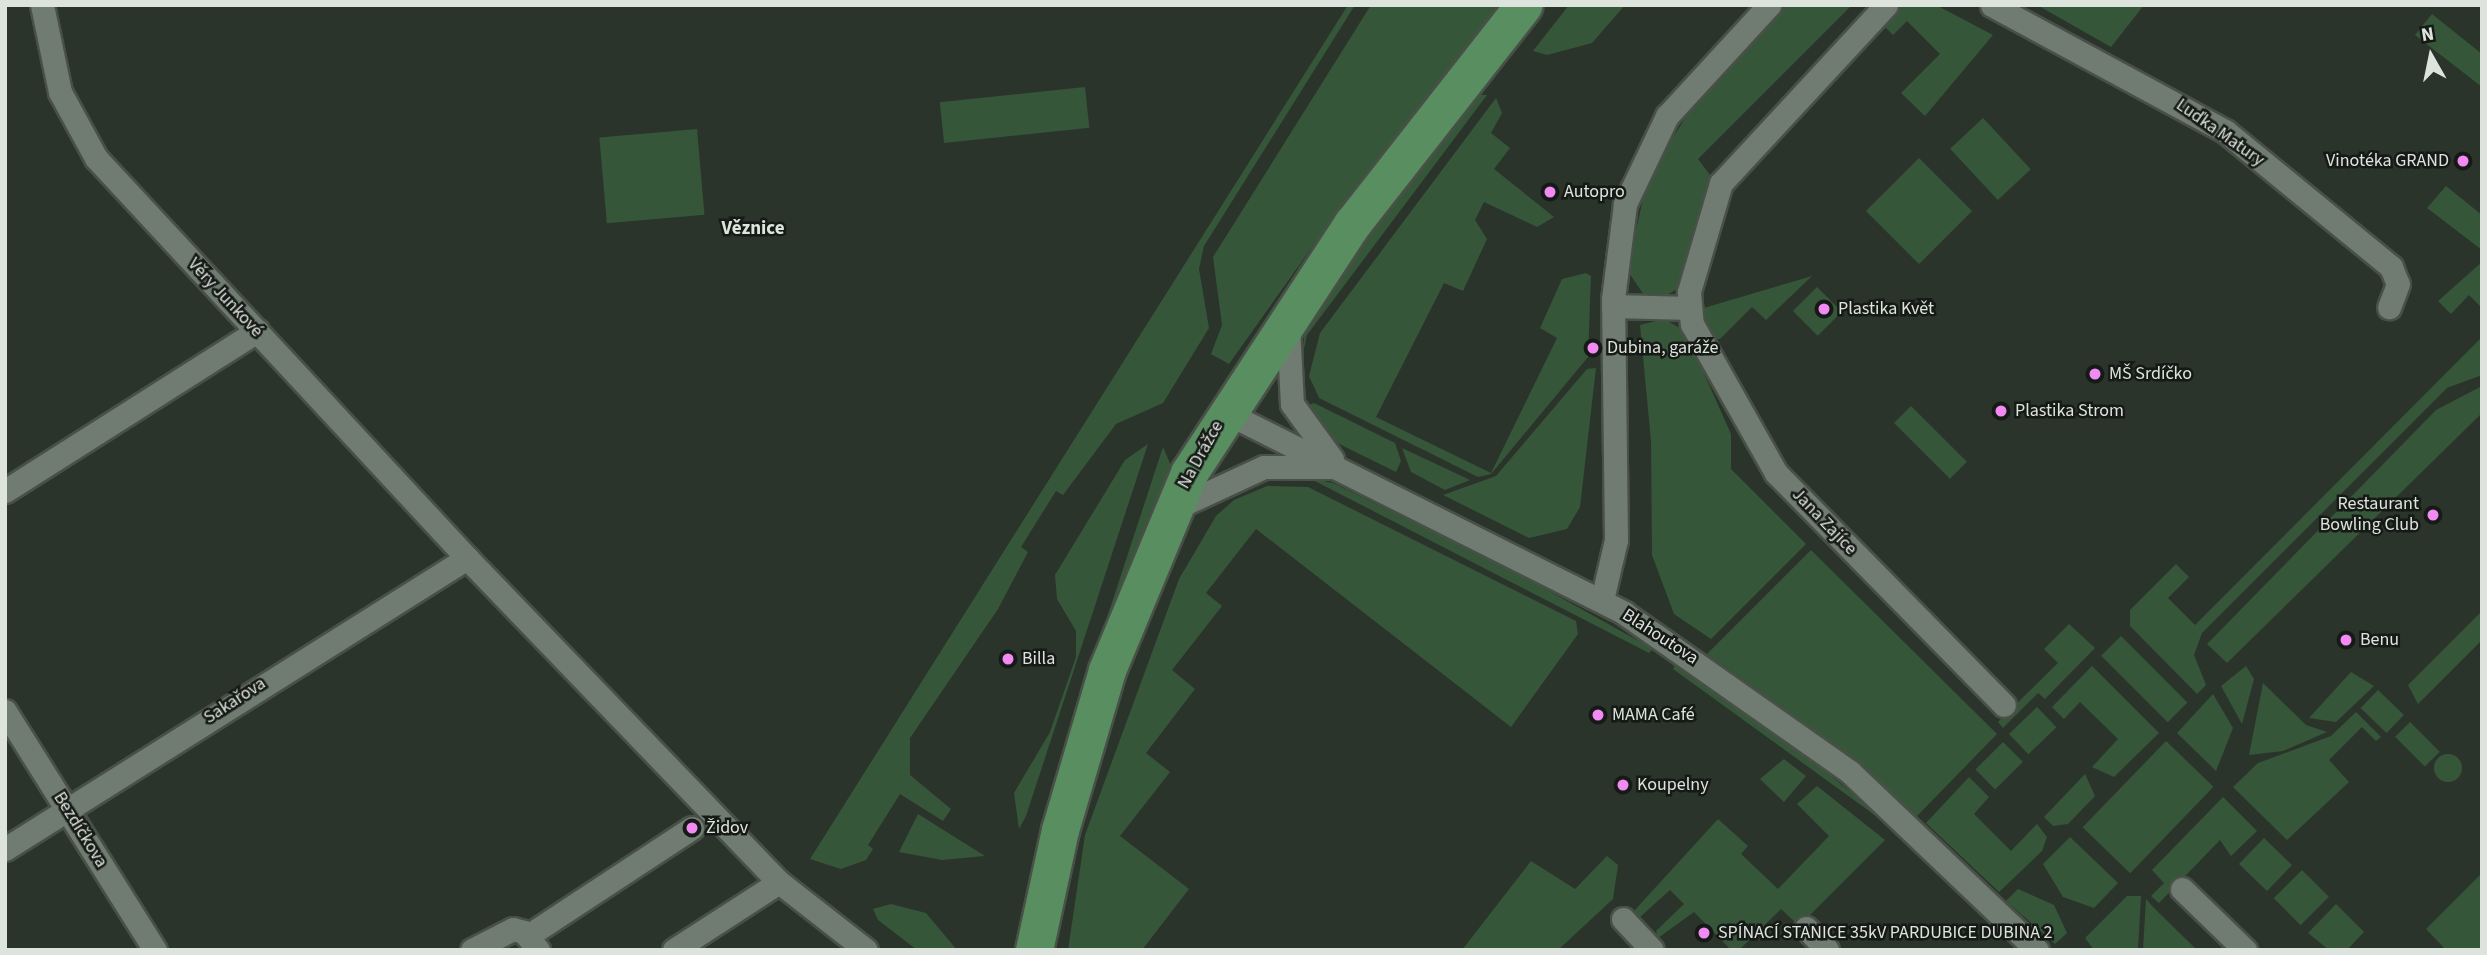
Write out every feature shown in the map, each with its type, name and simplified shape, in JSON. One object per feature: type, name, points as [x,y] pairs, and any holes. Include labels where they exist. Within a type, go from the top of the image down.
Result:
[{"type":"main road","name":"Na Drážce","points":[[1034,945],[1107,670],[1172,509],[1225,412],[1289,314],[1520,13]]},
{"type":"street","name":"Věry Junkové","points":[[42,5],[53,72],[82,139],[467,558],[779,882],[866,950]]},
{"type":"street","points":[[1602,600],[1616,540],[1613,306],[1620,229],[1648,148],[1692,85],[1769,5]]},
{"type":"street","points":[[1613,306],[1690,309],[1703,234],[1721,183],[1886,5]]},
{"type":"street","name":"Luďka Matury","points":[[1992,5],[2225,131],[2391,267],[2398,284],[2389,307]]},
{"type":"street","name":"Jana Zajíce","points":[[1690,309],[1696,333],[1720,365],[1765,460],[2004,705]]},
{"type":"street","points":[[1289,314],[1292,404],[1339,467]]},
{"type":"street","points":[[5,491],[257,331]]},
{"type":"street","name":"Blahoutova","points":[[1225,412],[1602,600],[1760,703],[1850,772],[2037,950]]},
{"type":"street","points":[[1172,509],[1264,467],[1339,467]]},
{"type":"street","name":"Sakařova","points":[[5,849],[467,558]]},
{"type":"street","name":"Bezdíčkova","points":[[5,711],[155,950]]},
{"type":"street","points":[[472,950],[506,930],[533,943],[692,828]]},
{"type":"street","points":[[674,950],[779,882]]},
{"type":"street","points":[[2182,889],[2245,950]]},
{"type":"street","points":[[1623,919],[1652,950]]},
{"type":"street","points":[[1806,928],[1827,950]]},
{"type":"green space","points":[[1348,5],[1355,5],[1204,246],[1199,269],[1209,328],[1163,403],[1116,424],[1063,495],[1056,491],[1021,547],[1028,552],[998,609],[910,738],[910,775],[951,809],[943,821],[900,794],[868,845],[873,849],[866,860],[841,869],[810,859]]},
{"type":"green space","points":[[1371,5],[1503,5],[1352,191],[1229,364],[1211,354],[1222,325],[1213,257]]},
{"type":"green space","points":[[1569,5],[1625,5],[1592,43],[1547,55],[1533,51]]},
{"type":"green space","points":[[1785,5],[1852,5],[1698,159],[1710,175],[1681,287],[1665,296],[1644,295],[1627,270],[1648,177],[1706,85]]},
{"type":"green space","points":[[1902,5],[1936,5],[1993,35],[1925,116],[1901,93],[1940,54],[1907,21],[1893,35],[1882,24]]},
{"type":"green space","points":[[2037,5],[2144,5],[2111,47]]},
{"type":"green space","points":[[2432,14],[2482,54],[2482,87],[2415,35]]},
{"type":"green space","points":[[1085,87],[1089,128],[944,143],[940,102]]},
{"type":"green space","points":[[1476,95],[1487,95],[1307,335],[1300,367],[1306,324],[1334,280]]},
{"type":"green space","points":[[1496,98],[1502,113],[1491,133],[1510,148],[1494,169],[1554,217],[1537,227],[1484,202],[1475,220],[1487,239],[1463,291],[1444,283],[1376,417],[1491,473],[1557,338],[1540,328],[1562,279],[1586,273],[1591,276],[1588,357],[1491,474],[1478,477],[1319,398],[1309,376],[1320,333]]},
{"type":"green space","points":[[1983,118],[2031,169],[1998,200],[1950,149]]},
{"type":"green space","points":[[697,129],[704,215],[607,223],[599,138]]},
{"type":"green space","points":[[1919,158],[1972,211],[1919,264],[1866,211]]},
{"type":"green space","points":[[2446,186],[2482,215],[2482,250],[2427,208]]},
{"type":"green space","points":[[2482,262],[2482,308],[2469,295],[2451,314],[2438,301]]},
{"type":"green space","points":[[1812,276],[1766,320],[1752,307],[1720,339],[1713,339],[1697,310]]},
{"type":"green space","points":[[1817,287],[1842,312],[1818,336],[1793,311]]},
{"type":"green space","points":[[1664,319],[1685,331],[1731,434],[1731,469],[1806,544],[1711,639],[1674,614],[1652,555],[1651,441],[1640,325]]},
{"type":"green space","points":[[2482,337],[2482,375],[2447,388],[2202,633],[2194,655],[2206,685],[2197,694],[2130,626],[2130,610],[2176,564],[2189,577],[2168,598],[2195,625]]},
{"type":"green space","points":[[1596,368],[1580,507],[1567,529],[1529,538],[1443,495],[1496,476],[1587,369]]},
{"type":"green space","points":[[2482,386],[2482,413],[2227,663],[2207,644],[2436,410]]},
{"type":"green space","points":[[1314,403],[1395,443],[1401,461],[1396,472],[1327,438],[1301,408]]},
{"type":"green space","points":[[1911,406],[1967,462],[1950,479],[1894,423]]},
{"type":"green space","points":[[1148,444],[1026,816],[1019,829],[1014,793],[1050,732],[1076,657],[1076,631],[1057,599],[1055,575],[1125,460]]},
{"type":"green space","points":[[1163,447],[1172,468],[1108,616],[1035,837]]},
{"type":"green space","points":[[1402,448],[1470,480],[1445,490],[1411,472]]},
{"type":"green space","points":[[1309,478],[1333,483],[1517,573],[1653,649],[1649,653]]},
{"type":"green space","points":[[1267,486],[1308,487],[1576,621],[1578,634],[1511,727],[1256,529],[1206,593],[1222,606],[1172,670],[1195,689],[1146,753],[1170,772],[1120,836],[1189,889],[1142,950],[1068,950],[1085,835],[1179,579],[1216,516],[1234,500]]},
{"type":"green space","points":[[1811,550],[1997,734],[1917,816],[1810,727],[1707,654]]},
{"type":"green space","points":[[2482,611],[2482,640],[2418,704],[2408,685]]},
{"type":"green space","points":[[2069,624],[2095,648],[2045,699],[2038,693],[2003,728],[1998,722],[2058,663],[2044,649]]},
{"type":"green space","points":[[2121,636],[2187,702],[2168,722],[2101,656]]},
{"type":"green space","points":[[1676,664],[1791,742],[1894,829],[1673,669]]},
{"type":"green space","points":[[2092,666],[2159,733],[2114,777],[2092,767],[2118,739],[2080,702],[2064,719],[2052,707]]},
{"type":"green space","points":[[2246,666],[2254,679],[2242,724],[2221,686]]},
{"type":"green space","points":[[2351,672],[2374,686],[2336,722],[2309,718]]},
{"type":"green space","points":[[2263,683],[2306,725],[2327,732],[2283,751],[2249,755]]},
{"type":"green space","points":[[2378,690],[2404,715],[2387,733],[2361,708]]},
{"type":"green space","points":[[2213,694],[2233,728],[2216,771],[2177,733]]},
{"type":"green space","points":[[2037,707],[2056,727],[2028,754],[2009,734]]},
{"type":"green space","points":[[2356,712],[2381,737],[2376,741],[2362,727],[2329,760],[2349,782],[2287,840],[2233,787],[2258,763],[2331,736]]},
{"type":"green space","points":[[2410,722],[2440,752],[2425,767],[2395,737]]},
{"type":"green space","points":[[2166,741],[2213,787],[2130,873],[2083,827]]},
{"type":"green space","points":[[2003,742],[2023,762],[1995,789],[1975,770]]},
{"type":"green space","points":[[2448,754],[2458,758],[2462,768],[2458,778],[2448,782],[2438,778],[2434,768],[2438,758]]},
{"type":"green space","points":[[1784,759],[1806,776],[1784,802],[1760,779]]},
{"type":"green space","points":[[2085,774],[2095,796],[2068,824],[2053,826],[2044,817]]},
{"type":"green space","points":[[1969,777],[1989,797],[1974,814],[2011,851],[2037,824],[2047,837],[2042,851],[1999,892],[1926,823]]},
{"type":"green space","points":[[1817,786],[1885,840],[1799,926],[1781,909],[1739,950],[1731,950],[1694,912],[1658,938],[1656,931],[1684,904],[1670,890],[1640,917],[1634,911],[1718,819],[1748,846],[1741,854],[1778,889],[1829,836],[1797,804]]},
{"type":"green space","points":[[2223,797],[2257,831],[2231,856],[2220,840],[2159,903],[2151,896],[2164,883],[2152,870]]},
{"type":"green space","points":[[918,814],[985,856],[942,860],[899,852]]},
{"type":"green space","points":[[2070,837],[2118,883],[2094,908],[2063,897],[2043,864]]},
{"type":"green space","points":[[2264,838],[2292,865],[2267,891],[2239,864]]},
{"type":"green space","points":[[1607,856],[1618,865],[1613,899],[1558,950],[1462,950],[1531,861],[1575,889]]},
{"type":"green space","points":[[2302,870],[2329,897],[2301,925],[2274,898]]},
{"type":"green space","points":[[2482,873],[2482,950],[2446,950],[2426,929]]},
{"type":"green space","points":[[2018,889],[2054,905],[2067,933],[2055,944],[2006,901]]},
{"type":"green space","points":[[2127,896],[2141,896],[2138,950],[2094,950],[2085,938]]},
{"type":"green space","points":[[2146,899],[2154,908],[2197,950],[2143,950]]},
{"type":"green space","points":[[891,904],[926,913],[957,950],[917,950],[878,920],[873,909]]},
{"type":"green space","points":[[2336,904],[2364,932],[2347,950],[2329,950],[2308,933]]},
{"type":"place","name":"Vinotéka GRAND","points":[[2463,161]]},
{"type":"place","name":"Autopro","points":[[1550,192]]},
{"type":"place","name":"Plastika Květ","points":[[1824,309]]},
{"type":"place","name":"Dubina, garáže","points":[[1593,348]]},
{"type":"place","name":"MŠ Srdíčko","points":[[2095,374]]},
{"type":"place","name":"Plastika Strom","points":[[2001,411]]},
{"type":"place","name":"Restaurant Bowling Club","points":[[2433,515]]},
{"type":"place","name":"Benu","points":[[2346,640]]},
{"type":"place","name":"Billa","points":[[1008,659]]},
{"type":"place","name":"MAMA Café","points":[[1598,715]]},
{"type":"place","name":"Koupelny","points":[[1623,785]]},
{"type":"place","name":"Židov","points":[[692,828]]},
{"type":"place","name":"SPÍNACÍ STANICE 35kV PARDUBICE DUBINA 2","points":[[1704,933]]},
{"type":"district","name":"Věznice","points":[[753,229]]}]
